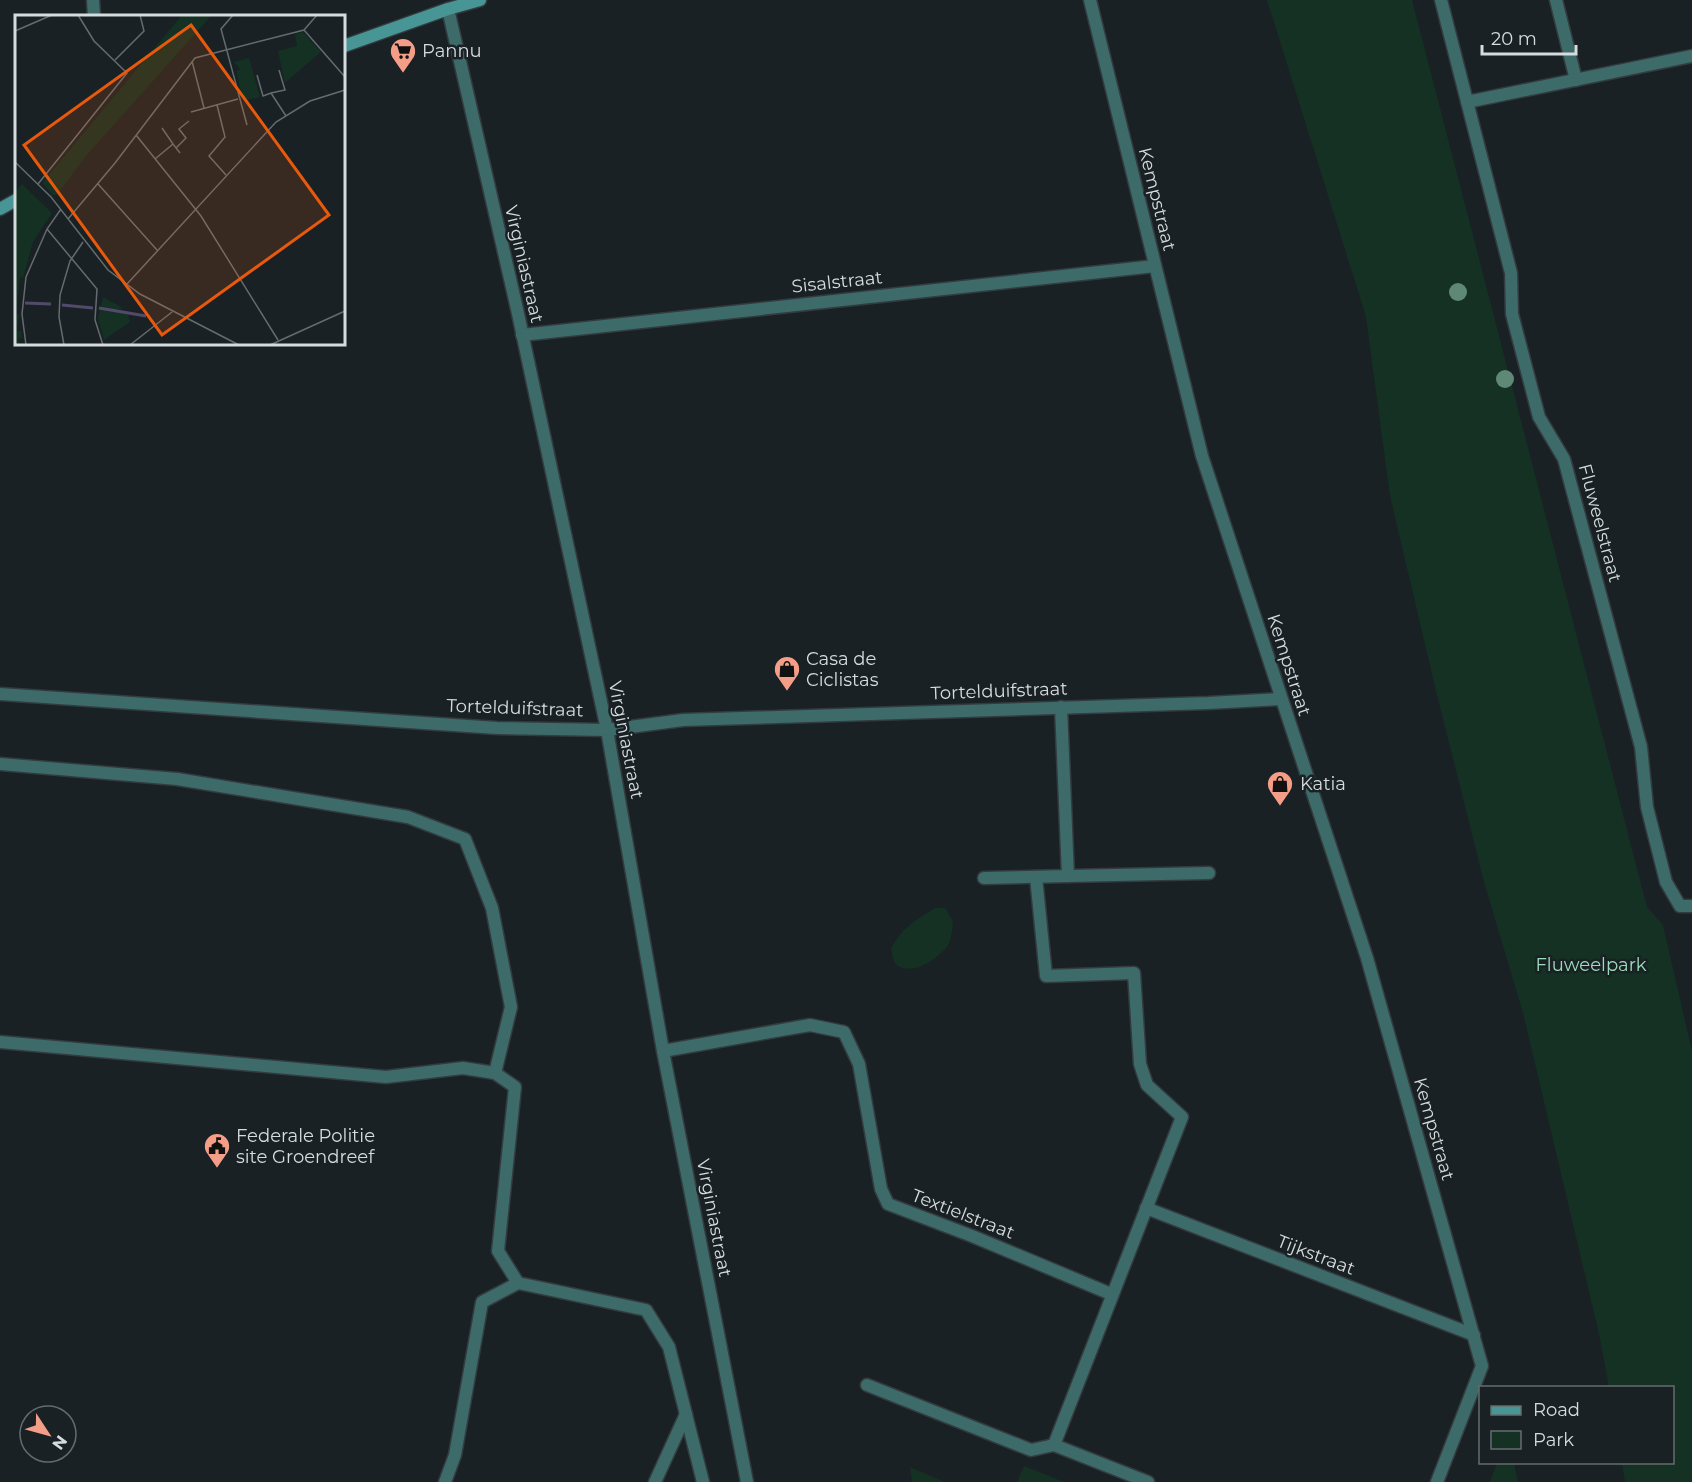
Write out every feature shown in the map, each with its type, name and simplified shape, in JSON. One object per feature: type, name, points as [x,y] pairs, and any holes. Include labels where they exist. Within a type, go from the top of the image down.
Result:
[{"type":"street","points":[[93,0],[94,15]]},
{"type":"street","points":[[345,46],[480,0]]},
{"type":"street","name":"Kempstraat","points":[[1090,0],[1202,456],[1367,958],[1482,1365],[1437,1482]]},
{"type":"street","name":"Fluweelstraat","points":[[1441,0],[1511,273],[1512,314],[1539,417],[1564,459],[1641,747],[1647,807],[1666,882],[1680,906],[1692,906]]},
{"type":"street","points":[[1557,0],[1576,80]]},
{"type":"street","name":"Virginiastraat","points":[[448,9],[522,334],[607,730],[663,1051],[747,1482]]},
{"type":"street","points":[[1467,102],[1692,56]]},
{"type":"street","points":[[0,208],[15,200]]},
{"type":"street","name":"Sisalstraat","points":[[522,334],[1155,266]]},
{"type":"street","name":"Tortelduifstraat","points":[[0,694],[497,728],[607,730],[683,720],[1208,704],[1281,699]]},
{"type":"street","points":[[1061,707],[1068,876]]},
{"type":"street","points":[[0,764],[189,781],[408,817],[465,839],[492,908],[511,1007],[495,1073]]},
{"type":"street","points":[[984,878],[1209,873]]},
{"type":"street","points":[[1036,877],[1046,976],[1134,973],[1140,1064],[1147,1085],[1182,1117],[1054,1445]]},
{"type":"street","name":"Textielstraat","points":[[663,1051],[810,1025],[844,1032],[859,1064],[881,1189],[888,1204],[1112,1294]]},
{"type":"street","points":[[0,1042],[386,1077],[463,1068],[495,1073],[515,1087],[498,1251],[518,1282]]},
{"type":"street","name":"Tijkstraat","points":[[1146,1208],[1474,1335]]},
{"type":"street","points":[[445,1482],[455,1455],[482,1302],[518,1282],[646,1310],[669,1347],[703,1482]]},
{"type":"street","points":[[867,1385],[1031,1450],[1054,1445],[1148,1482]]},
{"type":"street","points":[[655,1482],[686,1414]]},
{"type":"green space","name":"Fluweelpark","points":[[1267,0],[1412,0],[1647,907],[1663,925],[1692,1051],[1692,1482],[1625,1482],[1622,1464],[1674,1464],[1674,1386],[1609,1386],[1599,1334],[1523,1013],[1484,882],[1390,496],[1366,317]]},
{"type":"green space","points":[[935,908],[945,908],[953,921],[948,945],[938,956],[924,965],[908,969],[901,967],[895,963],[891,949],[895,941],[910,925]]},
{"type":"green space","points":[[1497,1464],[1514,1464],[1518,1482],[1490,1482]]},
{"type":"green space","points":[[1024,1466],[1064,1482],[1017,1482]]},
{"type":"green space","points":[[910,1467],[945,1482],[912,1482]]},
{"type":"place","name":"Pannu","points":[[403,74]]},
{"type":"place","name":"Casa de Ciclistas","points":[[787,692]]},
{"type":"place","name":"Katia","points":[[1280,807]]},
{"type":"place","name":"Federale Politie site Groendreef","points":[[217,1169]]}]
